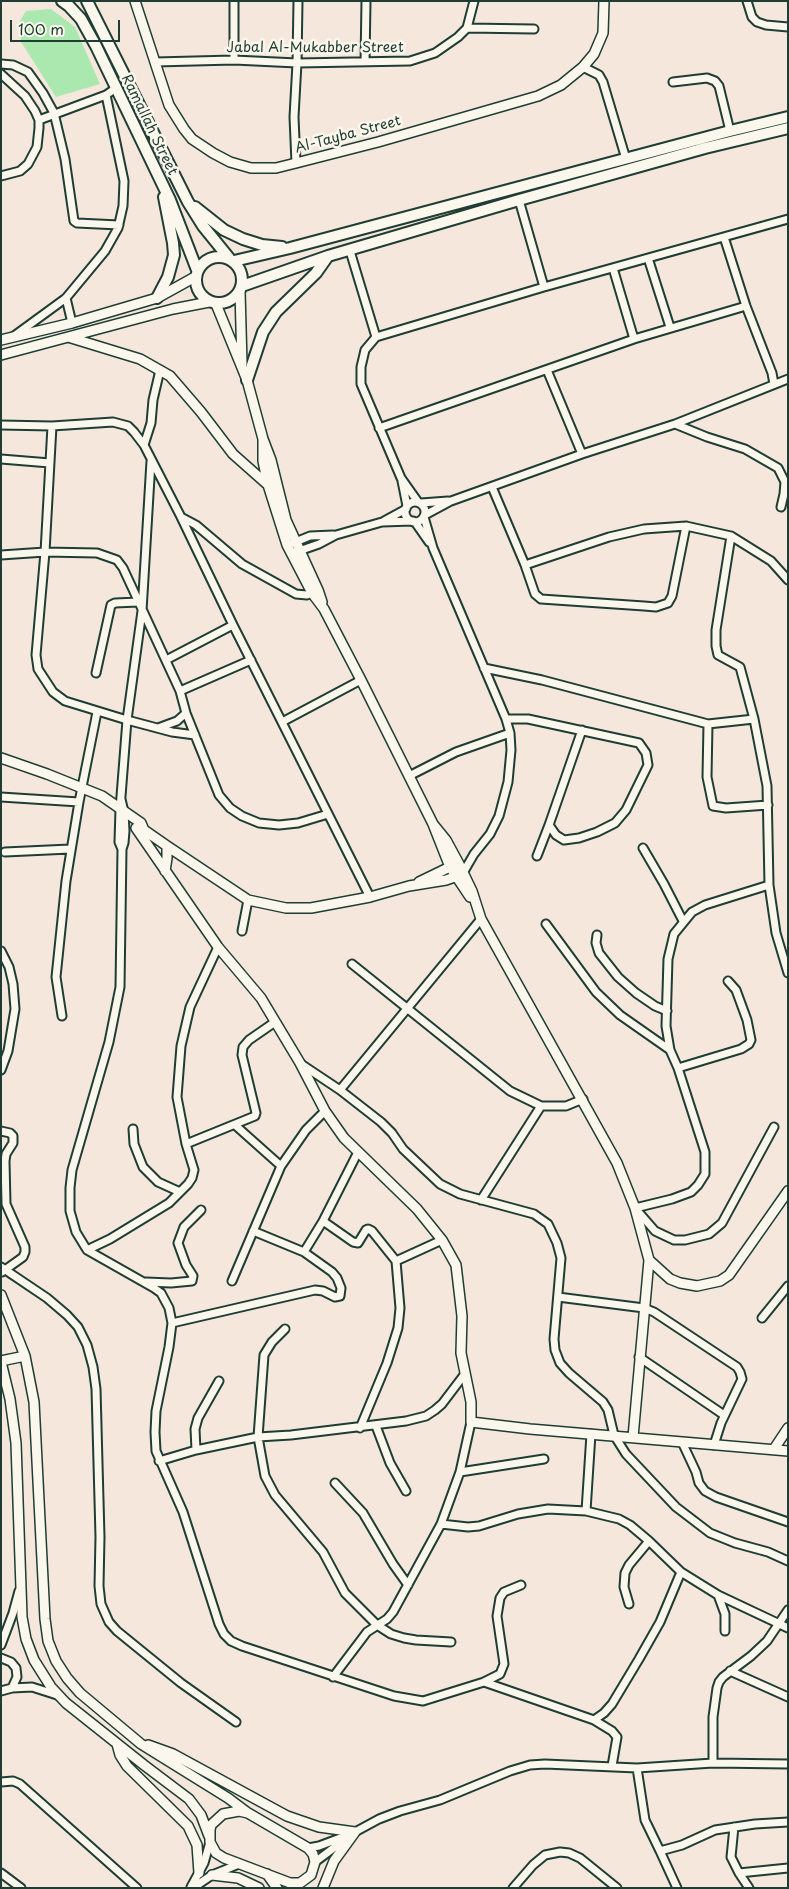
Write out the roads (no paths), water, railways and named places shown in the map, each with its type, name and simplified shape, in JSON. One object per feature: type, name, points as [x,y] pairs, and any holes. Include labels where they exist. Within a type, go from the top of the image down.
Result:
[{"type":"main road","name":"Ramallah Street","points":[[62,1],[75,12],[88,31],[159,177],[196,273]]},
{"type":"main road","name":"Ramallah Street","points":[[87,1],[188,202],[203,226],[231,259]]},
{"type":"main road","points":[[788,117],[290,248],[231,259],[212,258],[201,264],[196,273],[198,290],[201,296],[212,303],[231,300],[241,288],[328,256],[704,148],[788,128]]},
{"type":"main road","points":[[157,298],[171,269],[174,255],[159,177]]},
{"type":"main road","points":[[188,202],[224,230],[243,239],[262,245],[290,248]]},
{"type":"main road","points":[[247,380],[262,332],[276,312],[316,273],[328,256]]},
{"type":"main road","points":[[231,259],[240,272],[241,288]]},
{"type":"street","name":"Al-Tayba Street","points":[[135,1],[169,105],[192,139],[230,162],[251,168],[276,168],[378,142],[538,96],[561,85],[583,66],[598,46],[603,33],[604,1]]},
{"type":"street","points":[[234,1],[234,60]]},
{"type":"street","points":[[296,163],[294,117],[298,1]]},
{"type":"street","points":[[365,62],[366,1]]},
{"type":"street","points":[[474,1],[467,28],[534,29]]},
{"type":"street","points":[[747,1],[752,17],[758,22],[766,25],[788,27]]},
{"type":"street","name":"Jabal Al-Mukabber Street","points":[[155,62],[234,60],[297,63],[410,61],[423,58],[449,45],[467,28]]},
{"type":"street","points":[[1,64],[13,65],[28,72],[54,113],[65,160],[74,221],[77,223],[119,225]]},
{"type":"street","points":[[583,66],[599,75],[603,82],[626,159]]},
{"type":"street","points":[[1,74],[25,96],[39,120],[37,147],[28,164],[20,171],[1,176]]},
{"type":"street","points":[[673,82],[707,78],[715,81],[719,86],[730,131]]},
{"type":"street","points":[[39,120],[106,95],[116,88]]},
{"type":"street","points":[[12,337],[66,298],[113,240],[119,225],[123,206],[124,181],[106,95]]},
{"type":"street","points":[[519,200],[544,287]]},
{"type":"street","points":[[433,548],[414,521],[407,517],[407,507],[401,478],[361,384],[361,367],[365,350],[376,337],[544,287],[788,219]]},
{"type":"street","points":[[724,236],[746,306],[772,373],[774,384]]},
{"type":"street","points":[[350,251],[376,337]]},
{"type":"street","points":[[648,258],[670,327]]},
{"type":"street","points":[[613,268],[634,338]]},
{"type":"street","points":[[1,340],[72,323],[157,298],[196,273]]},
{"type":"street","points":[[241,288],[242,367]]},
{"type":"street","points":[[66,298],[72,323]]},
{"type":"street","points":[[1,355],[212,303],[247,380],[294,547],[318,590],[324,609],[433,824],[446,840],[454,865],[475,903],[480,919],[617,1163],[635,1208],[649,1260],[633,1437]]},
{"type":"street","points":[[379,428],[634,338],[746,306]]},
{"type":"street","points":[[68,337],[140,358],[170,376],[233,454],[268,485]]},
{"type":"street","points":[[144,445],[151,423],[153,400],[160,370]]},
{"type":"street","points":[[547,370],[582,454]]},
{"type":"street","points":[[294,547],[319,544],[336,535],[382,522],[414,521],[450,501],[582,454],[675,424],[788,379]]},
{"type":"street","points":[[1,425],[52,426],[119,423],[128,426],[144,445],[370,897]]},
{"type":"street","points":[[675,424],[745,450],[778,468],[784,482],[781,507]]},
{"type":"street","points":[[52,426],[36,662],[48,685],[59,698],[75,706],[158,728],[195,735]]},
{"type":"street","points":[[263,439],[263,461],[268,485],[312,593],[324,609]]},
{"type":"street","points":[[1,459],[50,463]]},
{"type":"street","points":[[152,460],[142,611],[127,720],[119,842],[122,848],[121,966],[118,1005],[72,1170],[70,1212],[73,1224],[87,1250],[146,1282],[166,1300],[172,1323],[156,1410],[156,1451],[183,1512],[219,1624],[224,1634],[231,1640],[242,1646],[333,1677],[394,1696],[423,1701],[484,1682],[500,1674],[504,1664],[496,1616],[500,1598],[504,1592],[521,1585]]},
{"type":"street","points":[[1,758],[82,787],[96,794],[99,799],[122,811],[140,829],[248,900],[286,908],[311,908],[370,897],[460,875],[490,834],[499,816],[508,782],[511,750],[510,733],[506,719],[433,548],[424,516],[425,509],[401,478]]},
{"type":"street","points":[[492,487],[525,565],[535,594],[541,599],[656,606],[668,603],[672,596],[686,526]]},
{"type":"street","points":[[382,522],[414,502],[450,501]]},
{"type":"street","points":[[181,517],[196,525],[242,564],[296,594],[307,595],[312,593]]},
{"type":"street","points":[[525,565],[609,537],[644,529],[686,526],[731,536],[771,561],[788,580]]},
{"type":"street","points":[[731,536],[716,630],[716,646],[718,655],[740,667],[754,719],[767,786],[770,884],[776,933],[788,973]]},
{"type":"street","points":[[1,555],[44,552],[97,553],[112,557],[121,563],[180,691],[186,713],[219,795],[230,808],[242,816],[259,823],[279,825],[298,823],[328,814]]},
{"type":"street","points":[[96,672],[111,606],[115,603],[138,602]]},
{"type":"street","points":[[166,660],[234,625]]},
{"type":"street","points":[[180,691],[251,660]]},
{"type":"street","points":[[484,668],[542,680],[708,724],[754,719]]},
{"type":"street","points":[[282,722],[360,680]]},
{"type":"street","points":[[62,1016],[56,977],[70,849],[97,712]]},
{"type":"street","points":[[158,728],[177,721],[186,713]]},
{"type":"street","points":[[506,719],[528,719],[639,743],[646,753],[648,765],[626,810],[614,823],[597,832],[579,838],[564,840],[556,835],[550,825]]},
{"type":"street","points":[[708,724],[707,777],[713,806],[726,808],[768,805]]},
{"type":"street","points":[[537,856],[550,825],[582,730]]},
{"type":"street","points":[[409,776],[456,752],[510,733]]},
{"type":"street","points":[[1,797],[79,802]]},
{"type":"street","points":[[140,829],[155,857],[218,947],[261,998],[300,1063],[325,1111],[344,1138],[418,1209],[442,1240],[456,1265],[462,1316],[461,1353],[471,1402],[471,1422],[460,1472],[441,1524],[389,1616],[364,1636],[333,1677]]},
{"type":"street","points":[[155,857],[156,849],[164,844]]},
{"type":"street","points":[[164,844],[167,858],[165,871]]},
{"type":"street","points":[[642,848],[664,884],[682,921]]},
{"type":"street","points":[[5,852],[70,849]]},
{"type":"street","points":[[409,886],[454,865],[468,864]]},
{"type":"street","points":[[635,1208],[672,1199],[691,1192],[705,1174],[705,1152],[678,1068],[670,1050],[666,1026],[668,959],[674,934],[682,921],[692,912],[705,905],[770,884]]},
{"type":"street","points":[[242,932],[248,900]]},
{"type":"street","points":[[340,1090],[480,919]]},
{"type":"street","points":[[546,924],[596,992],[620,1015],[670,1050]]},
{"type":"street","points":[[597,935],[596,943],[599,953],[618,977],[636,993],[655,1006],[667,1011]]},
{"type":"street","points":[[87,1250],[110,1239],[169,1203],[188,1184],[194,1170],[186,1144],[177,1097],[181,1046],[190,1007],[218,947]]},
{"type":"street","points":[[1,952],[9,967],[14,1009],[10,1044],[1,1070]]},
{"type":"street","points":[[352,964],[510,1091],[541,1106],[566,1106],[582,1099]]},
{"type":"street","points":[[678,1068],[741,1049],[749,1044],[751,1040],[748,1020],[736,990],[728,981]]},
{"type":"street","points":[[186,1144],[255,1116],[256,1113],[242,1055],[243,1047],[249,1040],[275,1022]]},
{"type":"street","points":[[300,1063],[340,1090],[380,1122],[392,1133],[403,1149],[440,1184],[460,1194],[534,1214],[548,1224],[562,1258],[554,1339],[556,1355],[569,1372],[603,1402],[608,1410],[614,1436],[626,1454],[676,1507],[696,1524],[721,1539],[768,1552],[788,1561]]},
{"type":"street","points":[[481,1200],[541,1106]]},
{"type":"street","points":[[232,1281],[281,1166],[306,1130],[325,1111]]},
{"type":"street","points":[[235,1125],[281,1166]]},
{"type":"street","points":[[635,1208],[655,1231],[674,1240],[685,1240],[709,1234],[722,1223],[774,1127]]},
{"type":"street","points":[[133,1129],[134,1144],[143,1167],[158,1182],[180,1192]]},
{"type":"street","points":[[1,1131],[10,1133],[13,1136],[13,1143],[6,1154],[5,1161],[6,1204],[25,1247],[23,1257],[2,1270],[34,1290],[67,1315],[78,1327],[94,1367],[101,1604],[109,1622],[117,1631],[181,1683],[236,1722]]},
{"type":"street","points":[[304,1252],[323,1221],[358,1152]]},
{"type":"street","points":[[649,1260],[670,1279],[680,1283],[697,1286],[720,1281],[729,1275],[788,1191]]},
{"type":"street","points":[[146,1282],[171,1283],[192,1280],[193,1276],[178,1247],[178,1243],[184,1227],[201,1210]]},
{"type":"street","points":[[323,1221],[353,1242],[358,1243],[366,1230],[372,1231],[396,1261],[400,1308],[398,1328],[387,1363],[360,1428]]},
{"type":"street","points":[[172,1323],[315,1290],[335,1298],[340,1296],[341,1288],[338,1278],[332,1272],[304,1252],[253,1231]]},
{"type":"street","points":[[396,1261],[442,1240]]},
{"type":"street","points":[[762,1318],[788,1286]]},
{"type":"street","points":[[1,1295],[25,1356],[36,1422],[45,1619],[48,1641],[56,1661],[73,1686],[141,1744],[228,1798],[248,1813],[308,1848],[313,1854],[315,1862],[311,1875],[303,1884],[290,1883],[220,1856],[213,1850],[201,1815],[189,1799],[58,1696],[39,1670],[29,1650],[22,1622],[16,1443],[10,1399],[1,1362],[25,1356]]},
{"type":"street","points":[[558,1297],[644,1308],[654,1312],[737,1367],[742,1375],[740,1383],[724,1416],[714,1445]]},
{"type":"street","points":[[285,1329],[272,1342],[264,1355],[258,1437],[265,1476],[275,1494],[323,1552],[345,1594],[377,1625],[391,1634],[404,1638],[451,1642]]},
{"type":"street","points":[[639,1357],[724,1416]]},
{"type":"street","points":[[160,1461],[196,1450],[258,1437],[376,1426],[426,1416],[442,1404],[464,1375]]},
{"type":"street","points":[[196,1450],[195,1429],[198,1418],[219,1381]]},
{"type":"street","points":[[471,1422],[788,1451]]},
{"type":"street","points":[[376,1426],[390,1463],[406,1491]]},
{"type":"street","points":[[774,1449],[788,1428]]},
{"type":"street","points":[[586,1511],[590,1434]]},
{"type":"street","points":[[682,1442],[699,1483],[705,1491],[716,1497],[788,1522]]},
{"type":"street","points":[[460,1472],[544,1459]]},
{"type":"street","points":[[335,1483],[350,1497],[367,1518],[408,1585]]},
{"type":"street","points":[[441,1524],[468,1527],[479,1526],[518,1514],[541,1510],[586,1511],[619,1519],[630,1525],[649,1541],[681,1572],[718,1595],[788,1628]]},
{"type":"street","points":[[629,1604],[624,1587],[625,1573],[628,1565],[649,1541]]},
{"type":"street","points":[[594,1720],[612,1704],[635,1666],[660,1622],[681,1572]]},
{"type":"street","points":[[1,1645],[13,1613],[20,1583]]},
{"type":"street","points":[[718,1595],[725,1614],[725,1631]]},
{"type":"street","points":[[713,1764],[713,1717],[717,1688],[723,1677],[761,1646],[780,1624],[788,1610]]},
{"type":"street","points":[[1,1658],[11,1662],[16,1668],[17,1676],[12,1688]]},
{"type":"street","points":[[730,1672],[788,1697]]},
{"type":"street","points":[[484,1682],[594,1720],[612,1731],[617,1737],[612,1766]]},
{"type":"street","points":[[1,1691],[12,1688],[32,1687],[58,1696]]},
{"type":"street","points":[[117,1744],[120,1755],[127,1766],[184,1820],[192,1831],[197,1845],[200,1873]]},
{"type":"street","points":[[141,1744],[168,1752],[292,1818],[319,1827],[355,1832]]},
{"type":"street","points":[[308,1848],[329,1843],[389,1814],[440,1800],[510,1771],[527,1766],[545,1764],[637,1768],[713,1764],[788,1764]]},
{"type":"street","points":[[637,1768],[645,1820],[677,1888]]},
{"type":"street","points":[[1,1782],[13,1781],[20,1784],[137,1888]]},
{"type":"street","points":[[192,1888],[200,1873],[210,1839],[211,1825],[223,1814],[239,1811],[248,1813]]},
{"type":"street","points":[[660,1851],[682,1845],[715,1830],[788,1822]]},
{"type":"street","points":[[734,1827],[731,1857],[739,1874],[749,1888]]},
{"type":"street","points":[[315,1862],[355,1832]]},
{"type":"street","points":[[323,1888],[334,1861],[355,1832]]},
{"type":"street","points":[[513,1888],[533,1865],[545,1855],[560,1852],[569,1853],[580,1858],[617,1888]]},
{"type":"street","points":[[192,1888],[212,1875],[239,1864]]},
{"type":"street","points":[[739,1874],[788,1868]]},
{"type":"street","points":[[1,1873],[21,1888]]},
{"type":"street","points":[[266,1873],[277,1888]]},
{"type":"street","points":[[212,1875],[238,1878],[260,1888]]}]
